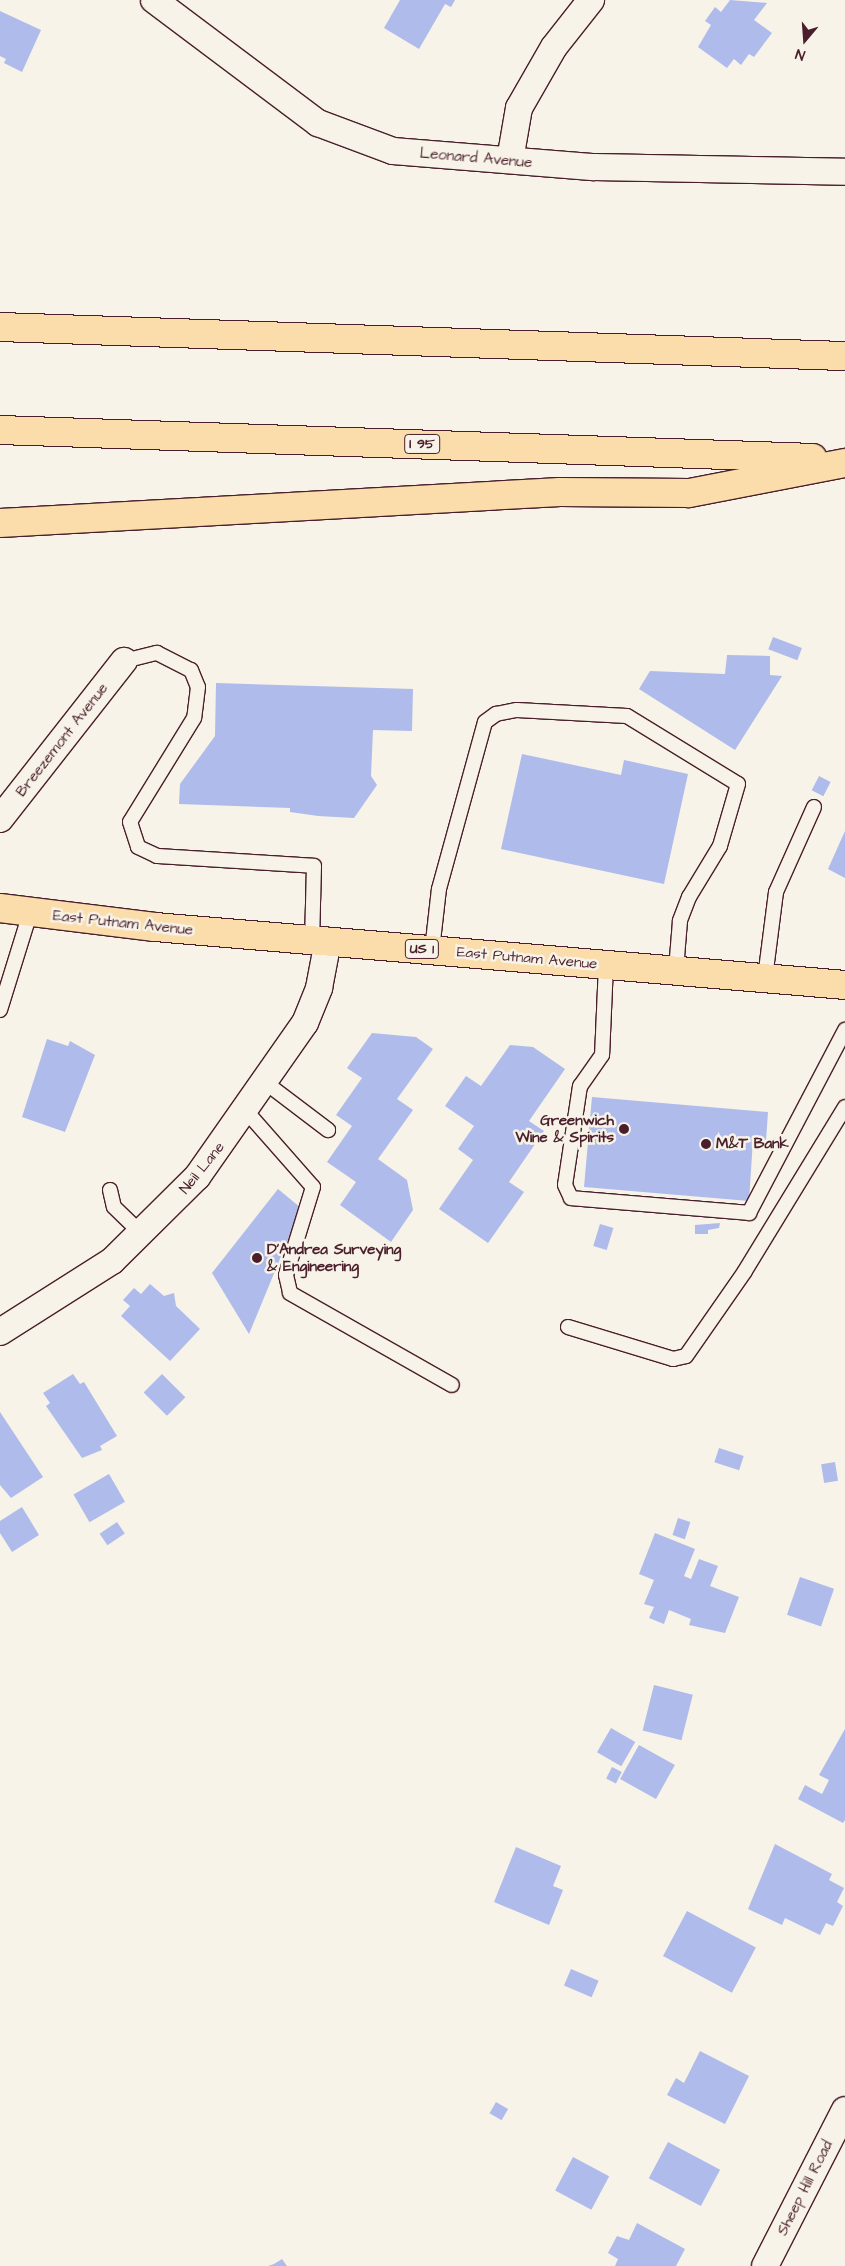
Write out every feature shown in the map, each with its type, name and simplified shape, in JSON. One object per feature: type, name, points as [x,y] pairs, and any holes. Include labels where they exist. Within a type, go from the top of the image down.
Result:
[{"type":"main road","points":[[0,327],[845,356]]},
{"type":"main road","name":"I 95","points":[[0,430],[845,461]]},
{"type":"main road","points":[[0,522],[560,492],[688,494],[845,461]]},
{"type":"main road","name":"East Putnam Avenue","points":[[0,908],[30,913],[320,941],[845,985]]},
{"type":"street","name":"Leonard Avenue","points":[[154,0],[318,123],[393,151],[594,167],[845,172]]},
{"type":"street","points":[[510,160],[519,108],[554,47],[591,0]]},
{"type":"street","name":"Breezemont Avenue","points":[[0,819],[124,661]]},
{"type":"street","name":"Neil Lane","points":[[0,1332],[66,1294],[142,1234],[197,1178],[266,1083],[305,1024],[319,988],[320,941]]},
{"type":"street","name":"Sheep Hill Road","points":[[765,2266],[845,2110]]},
{"type":"lane","points":[[124,661],[157,653],[191,670],[198,687],[194,718],[130,822],[138,847],[157,856],[314,866],[320,941]]},
{"type":"lane","points":[[432,950],[439,889],[484,722],[496,714],[517,710],[627,716],[738,784],[720,846],[688,897],[680,921],[676,970]]},
{"type":"lane","points":[[765,978],[776,892],[814,807]]},
{"type":"lane","points":[[0,1010],[30,913]]},
{"type":"lane","points":[[606,965],[602,1055],[580,1086],[565,1186],[571,1198],[749,1213],[845,1030]]},
{"type":"lane","points":[[266,1083],[328,1130]]},
{"type":"lane","points":[[568,1327],[673,1359],[686,1356],[745,1271],[845,1108]]},
{"type":"lane","points":[[246,1111],[313,1187],[286,1275],[290,1293],[452,1385]]},
{"type":"lane","points":[[110,1190],[114,1207],[142,1234]]},
{"type":"building","points":[[400,0],[455,0],[451,7],[445,4],[419,49],[384,28]]},
{"type":"building","points":[[730,0],[767,3],[754,20],[772,33],[754,57],[749,54],[741,65],[734,59],[727,68],[698,47],[711,25],[705,21],[715,7],[721,12]]},
{"type":"building","points":[[0,11],[41,30],[22,72],[4,63],[6,59],[0,56]]},
{"type":"building","points":[[773,637],[802,648],[797,660],[768,649]]},
{"type":"building","points":[[727,655],[770,656],[770,675],[782,676],[735,750],[639,689],[650,671],[725,674]]},
{"type":"building","points":[[216,683],[413,689],[412,731],[373,730],[371,776],[377,785],[354,818],[290,812],[290,808],[179,804],[180,784],[215,736]]},
{"type":"building","points":[[522,754],[621,775],[624,760],[688,774],[664,884],[501,849]]},
{"type":"building","points":[[819,776],[831,782],[823,796],[812,790]]},
{"type":"building","points":[[845,831],[845,878],[828,869]]},
{"type":"building","points":[[372,1033],[416,1037],[433,1049],[397,1099],[413,1110],[378,1159],[407,1180],[413,1210],[391,1242],[340,1205],[356,1182],[327,1162],[352,1126],[336,1115],[362,1078],[347,1068]]},
{"type":"building","points":[[47,1039],[68,1046],[70,1041],[95,1055],[65,1132],[22,1117]]},
{"type":"building","points":[[510,1045],[533,1047],[565,1069],[529,1121],[544,1131],[509,1182],[524,1192],[488,1243],[439,1209],[473,1160],[458,1149],[474,1126],[445,1106],[466,1076],[481,1086]]},
{"type":"building","points":[[592,1097],[768,1112],[766,1141],[753,1140],[749,1201],[584,1187]]},
{"type":"building","points":[[278,1189],[301,1208],[249,1334],[212,1273]]},
{"type":"building","points":[[720,1223],[719,1228],[708,1230],[708,1234],[695,1234],[695,1225]]},
{"type":"building","points":[[600,1224],[613,1228],[607,1250],[593,1246]]},
{"type":"building","points":[[150,1284],[164,1296],[174,1293],[176,1306],[200,1329],[170,1361],[121,1316],[130,1306],[123,1300],[134,1288],[141,1294]]},
{"type":"building","points":[[73,1374],[80,1384],[84,1382],[117,1436],[100,1446],[102,1450],[82,1458],[46,1406],[50,1403],[43,1393]]},
{"type":"building","points":[[162,1374],[185,1397],[167,1416],[144,1392]]},
{"type":"building","points":[[0,1412],[43,1477],[11,1498],[0,1485]]},
{"type":"building","points":[[719,1448],[744,1456],[739,1470],[714,1462]]},
{"type":"building","points":[[835,1462],[838,1481],[824,1483],[821,1464]]},
{"type":"building","points":[[109,1474],[125,1502],[89,1522],[73,1494]]},
{"type":"building","points":[[22,1507],[39,1535],[12,1552],[0,1533],[0,1521]]},
{"type":"building","points":[[678,1518],[690,1522],[685,1539],[672,1535]]},
{"type":"building","points":[[117,1522],[125,1534],[107,1545],[100,1534]]},
{"type":"building","points":[[655,1533],[695,1549],[684,1576],[691,1579],[699,1559],[718,1566],[710,1586],[739,1597],[725,1633],[689,1625],[691,1619],[669,1610],[664,1624],[649,1618],[654,1607],[644,1604],[654,1580],[639,1574]]},
{"type":"building","points":[[800,1577],[834,1589],[821,1627],[787,1615]]},
{"type":"building","points":[[654,1685],[693,1695],[681,1740],[643,1731]]},
{"type":"building","points":[[611,1728],[635,1742],[621,1766],[597,1752]]},
{"type":"building","points":[[845,1729],[845,1820],[843,1823],[798,1799],[805,1785],[822,1794],[829,1780],[819,1775]]},
{"type":"building","points":[[639,1745],[675,1765],[656,1799],[620,1779]]},
{"type":"building","points":[[612,1767],[622,1772],[616,1784],[606,1779]]},
{"type":"building","points":[[775,1844],[832,1874],[829,1880],[844,1888],[837,1902],[843,1906],[833,1926],[826,1923],[820,1935],[785,1918],[782,1925],[748,1909]]},
{"type":"building","points":[[516,1847],[561,1866],[553,1886],[563,1890],[549,1925],[494,1902]]},
{"type":"building","points":[[687,1911],[756,1948],[732,1993],[663,1956]]},
{"type":"building","points":[[571,1969],[599,1981],[592,1997],[564,1986]]},
{"type":"building","points":[[700,2051],[749,2076],[725,2124],[667,2095],[676,2078],[684,2083]]},
{"type":"building","points":[[496,2102],[508,2109],[502,2120],[490,2113]]},
{"type":"building","points":[[668,2142],[720,2170],[701,2206],[649,2178]]},
{"type":"building","points":[[573,2157],[609,2176],[591,2210],[555,2191]]},
{"type":"building","points":[[637,2223],[685,2249],[676,2266],[615,2266],[618,2259],[608,2253],[617,2236],[629,2240]]},
{"type":"building","points":[[282,2259],[287,2266],[268,2266],[274,2264]]},
{"type":"place","name":"Greenwich Wine & Spirits","points":[[624,1129]]},
{"type":"place","name":"M&T Bank","points":[[706,1144]]},
{"type":"place","name":"D'Andrea Surveying & Engineering","points":[[257,1258]]}]
